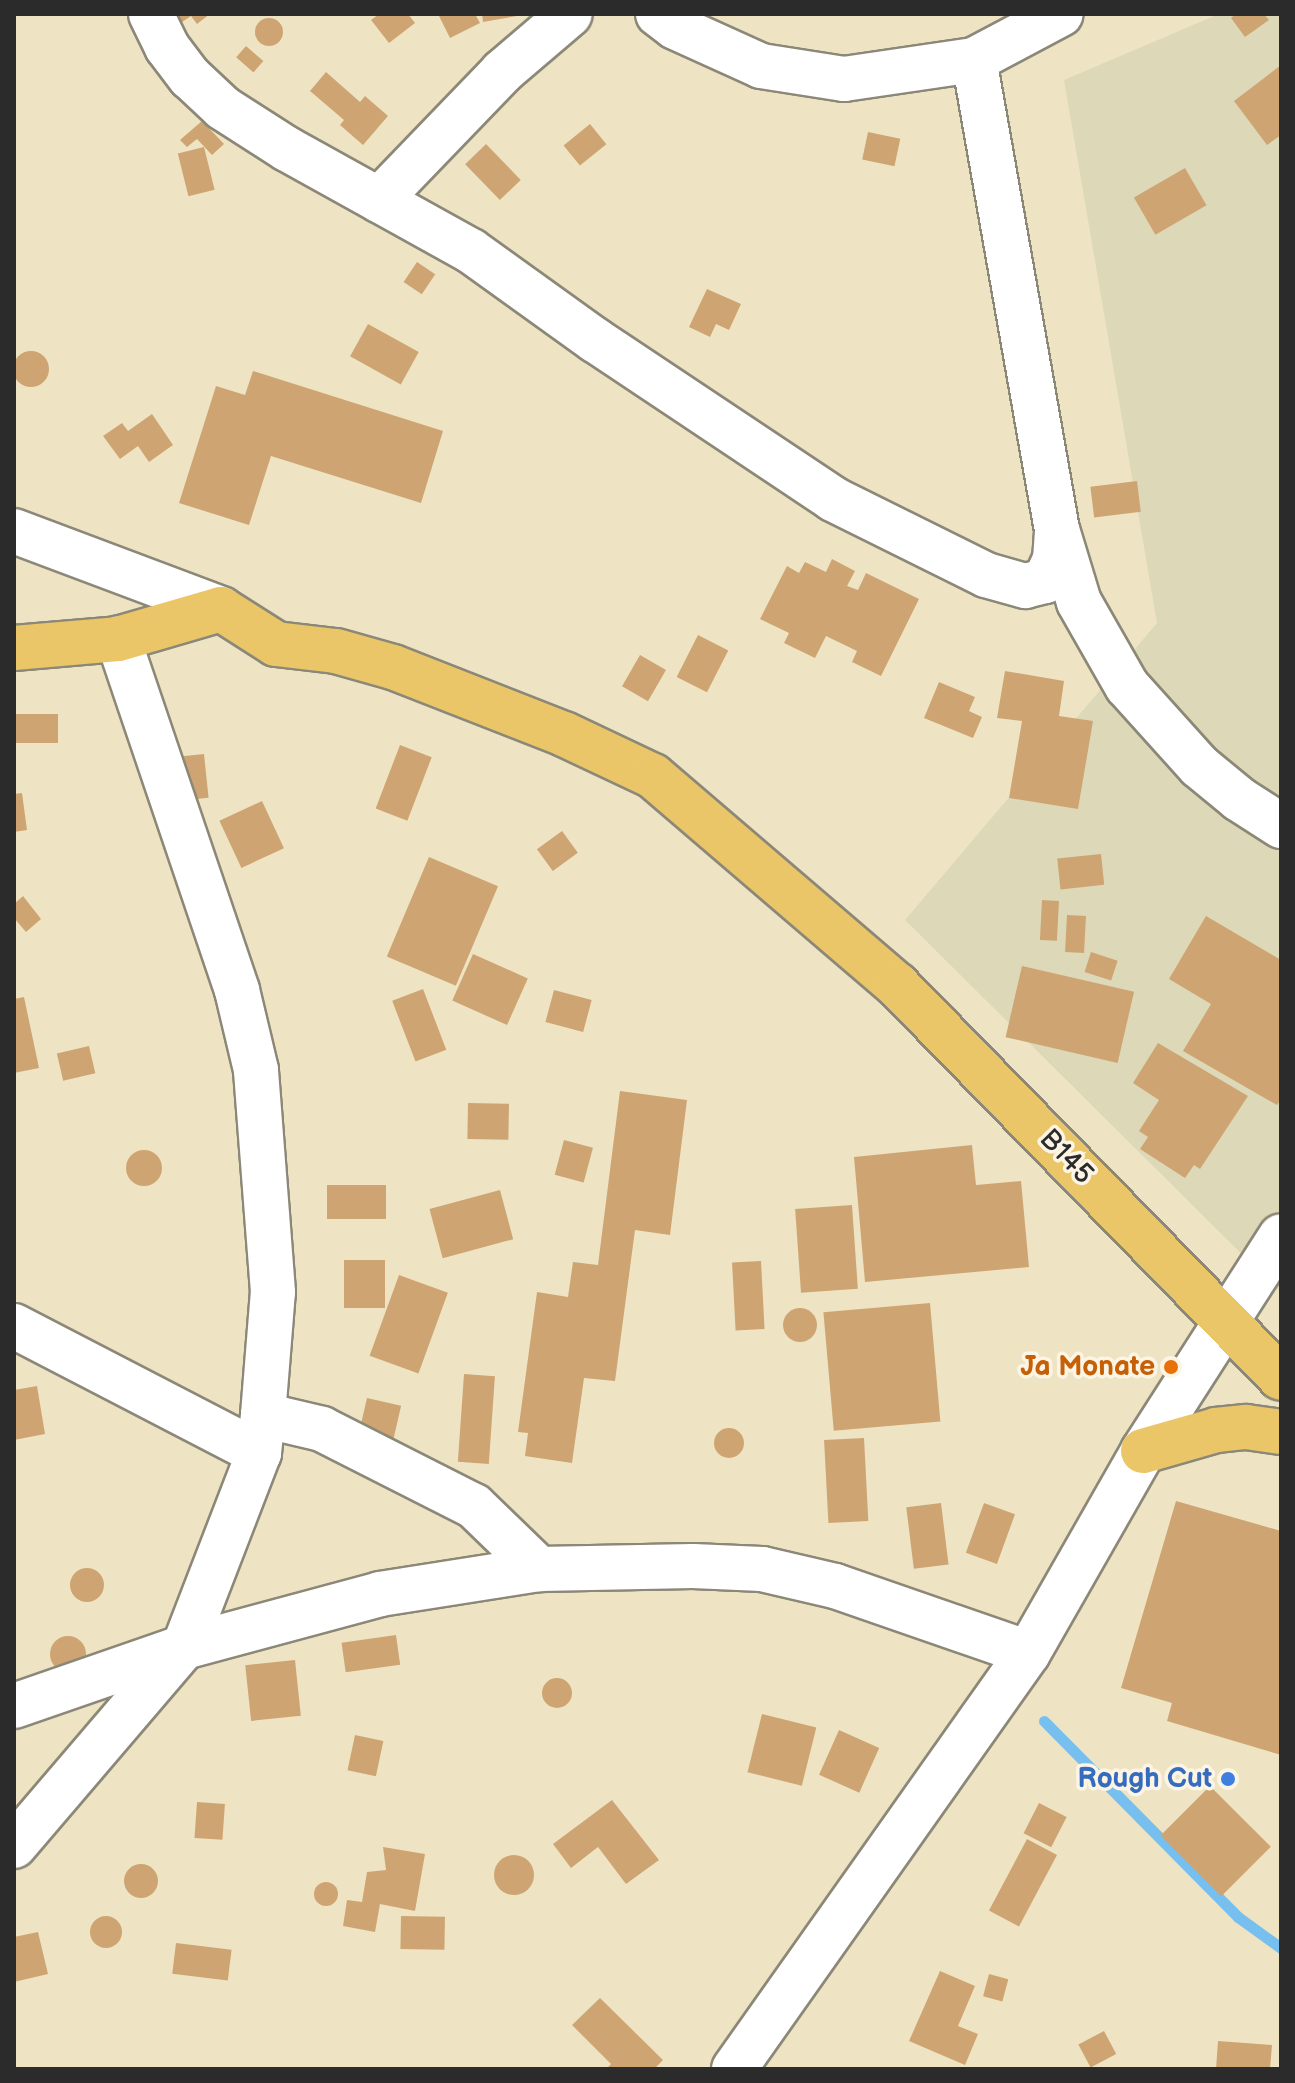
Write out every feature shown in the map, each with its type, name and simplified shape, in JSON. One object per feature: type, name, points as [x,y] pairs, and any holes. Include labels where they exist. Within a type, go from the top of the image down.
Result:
[{"type":"main road","points":[[14,648],[118,639],[221,609]]},
{"type":"main road","name":"B145","points":[[221,609],[276,644],[336,651],[393,667],[564,734],[653,776],[897,985],[1281,1378]]},
{"type":"main road","points":[[1143,1451],[1216,1430],[1246,1427],[1281,1432]]},
{"type":"street","points":[[151,14],[174,57],[223,108],[287,149],[471,251],[595,340],[833,499],[986,575],[1025,586],[1045,581],[1055,560],[1057,530]]},
{"type":"street","points":[[379,200],[502,72],[570,14]]},
{"type":"street","points":[[658,14],[675,27],[761,66],[844,79],[974,60],[1061,14]]},
{"type":"street","points":[[974,60],[1057,530],[1079,602],[1127,686],[1199,766],[1239,799],[1281,826]]},
{"type":"street","points":[[14,531],[221,609]]},
{"type":"street","points":[[14,1846],[184,1647],[261,1434],[273,1292],[256,1070],[237,990],[118,639]]},
{"type":"street","points":[[734,2069],[1028,1653],[1143,1451],[1281,1236]]},
{"type":"street","points":[[14,1326],[261,1434],[322,1429],[474,1506],[539,1569]]},
{"type":"street","points":[[14,1706],[184,1647],[380,1594],[539,1569],[693,1566],[762,1569],[835,1586],[1028,1653]]},
{"type":"shaded area","points":[[1219,14],[1281,14],[1281,1293],[905,920],[1157,623],[1064,80]]},
{"type":"building","points":[[172,14],[210,14],[197,24],[191,16],[179,24]]},
{"type":"building","points":[[379,14],[408,14],[415,23],[389,43],[371,20]]},
{"type":"building","points":[[438,14],[475,14],[480,23],[450,38]]},
{"type":"building","points":[[482,14],[517,14],[517,16],[483,22]]},
{"type":"building","points":[[1236,14],[1264,14],[1269,20],[1245,37],[1231,18]]},
{"type":"building","points":[[269,18],[279,22],[283,32],[279,42],[269,46],[259,42],[255,32],[259,22]]},
{"type":"building","points":[[246,46],[263,61],[254,72],[236,57]]},
{"type":"building","points":[[1281,65],[1281,135],[1267,145],[1234,101]]},
{"type":"building","points":[[326,72],[360,102],[365,96],[388,116],[363,145],[340,125],[344,120],[310,91]]},
{"type":"building","points":[[202,121],[224,144],[212,155],[197,139],[187,147],[180,140]]},
{"type":"building","points":[[590,124],[606,144],[580,166],[564,145]]},
{"type":"building","points":[[868,132],[900,139],[894,166],[862,159]]},
{"type":"building","points":[[486,144],[521,180],[500,200],[465,164]]},
{"type":"building","points":[[204,147],[215,190],[188,196],[178,154]]},
{"type":"building","points":[[1185,168],[1206,205],[1155,235],[1134,198]]},
{"type":"building","points":[[417,262],[435,274],[422,294],[404,282]]},
{"type":"building","points":[[707,289],[741,304],[729,330],[716,324],[710,337],[689,327]]},
{"type":"building","points":[[368,324],[419,352],[401,384],[350,356]]},
{"type":"building","points":[[31,351],[44,356],[49,369],[44,382],[31,387],[18,382],[13,369],[18,356]]},
{"type":"building","points":[[253,371],[443,431],[421,503],[271,456],[249,525],[179,503],[216,386],[245,395]]},
{"type":"building","points":[[152,414],[173,445],[149,462],[138,446],[120,459],[103,436],[122,423],[128,431]]},
{"type":"building","points":[[1137,481],[1141,512],[1094,517],[1090,487]]},
{"type":"building","points":[[832,559],[855,571],[847,586],[858,590],[866,573],[919,599],[881,676],[852,662],[857,651],[826,636],[815,658],[784,643],[789,633],[760,619],[787,566],[799,573],[805,562],[826,572]]},
{"type":"building","points":[[698,635],[728,650],[707,692],[677,677]]},
{"type":"building","points":[[640,655],[666,670],[648,701],[622,686]]},
{"type":"building","points":[[1005,671],[1064,681],[1059,716],[1093,721],[1078,809],[1009,798],[1022,721],[997,718]]},
{"type":"building","points":[[939,682],[975,697],[969,711],[982,717],[973,738],[924,718]]},
{"type":"building","points":[[14,714],[58,714],[58,743],[14,743]]},
{"type":"building","points":[[400,745],[432,757],[407,821],[376,808]]},
{"type":"building","points":[[204,754],[209,798],[182,801],[177,757]]},
{"type":"building","points":[[22,793],[27,830],[14,832],[14,794]]},
{"type":"building","points":[[262,801],[284,848],[241,868],[219,821]]},
{"type":"building","points":[[562,831],[578,853],[553,871],[537,849]]},
{"type":"building","points":[[1101,854],[1104,885],[1060,889],[1057,859]]},
{"type":"building","points":[[429,857],[498,886],[456,986],[387,956]]},
{"type":"building","points":[[23,896],[41,919],[26,932],[14,918],[14,904]]},
{"type":"building","points":[[1042,900],[1059,901],[1057,941],[1040,940]]},
{"type":"building","points":[[1067,915],[1086,916],[1084,953],[1065,952]]},
{"type":"building","points":[[1206,916],[1281,960],[1281,1099],[1277,1105],[1183,1051],[1211,1004],[1169,979]]},
{"type":"building","points":[[1091,952],[1118,961],[1111,981],[1085,972]]},
{"type":"building","points":[[473,954],[528,978],[507,1025],[452,1001]]},
{"type":"building","points":[[1022,966],[1134,992],[1118,1063],[1006,1037]]},
{"type":"building","points":[[423,989],[446,1050],[415,1062],[392,1001]]},
{"type":"building","points":[[554,990],[592,1000],[583,1032],[545,1022]]},
{"type":"building","points":[[24,997],[39,1068],[14,1073],[14,999]]},
{"type":"building","points":[[1158,1043],[1248,1096],[1200,1169],[1194,1165],[1185,1178],[1140,1149],[1148,1137],[1139,1131],[1159,1100],[1133,1083]]},
{"type":"building","points":[[89,1046],[95,1073],[63,1081],[57,1053]]},
{"type":"building","points":[[620,1091],[687,1100],[670,1235],[635,1230],[615,1381],[584,1378],[572,1463],[525,1456],[528,1433],[518,1432],[537,1292],[568,1297],[573,1262],[598,1265]]},
{"type":"building","points":[[468,1103],[509,1104],[508,1140],[467,1139]]},
{"type":"building","points":[[564,1140],[593,1148],[584,1183],[555,1175]]},
{"type":"building","points":[[972,1145],[976,1185],[1021,1181],[1029,1267],[865,1282],[854,1157]]},
{"type":"building","points":[[144,1150],[157,1155],[162,1168],[157,1181],[144,1186],[131,1181],[126,1168],[131,1155]]},
{"type":"building","points":[[327,1185],[386,1185],[386,1219],[327,1219]]},
{"type":"building","points":[[500,1190],[513,1239],[443,1258],[429,1209]]},
{"type":"building","points":[[852,1205],[858,1289],[801,1293],[795,1209]]},
{"type":"building","points":[[344,1260],[385,1260],[385,1308],[344,1308]]},
{"type":"building","points":[[761,1261],[765,1329],[736,1330],[732,1263]]},
{"type":"building","points":[[399,1275],[448,1293],[418,1374],[370,1356]]},
{"type":"building","points":[[930,1303],[940,1422],[834,1431],[823,1312]]},
{"type":"building","points":[[800,1308],[812,1313],[817,1325],[812,1337],[800,1342],[788,1337],[783,1325],[788,1313]]},
{"type":"building","points":[[464,1374],[495,1376],[489,1464],[458,1462]]},
{"type":"building","points":[[37,1386],[45,1434],[14,1440],[14,1390]]},
{"type":"building","points":[[367,1398],[401,1406],[393,1440],[359,1432]]},
{"type":"building","points":[[729,1428],[739,1433],[744,1443],[739,1453],[729,1458],[719,1453],[714,1443],[719,1433]]},
{"type":"building","points":[[864,1438],[868,1521],[828,1523],[824,1440]]},
{"type":"building","points":[[1176,1501],[1281,1531],[1281,1755],[1167,1721],[1172,1703],[1121,1688]]},
{"type":"building","points":[[941,1503],[949,1565],[914,1569],[906,1507]]},
{"type":"building","points":[[984,1503],[1015,1514],[997,1564],[966,1553]]},
{"type":"building","points":[[87,1568],[99,1573],[104,1585],[99,1597],[87,1602],[75,1597],[70,1585],[75,1573]]},
{"type":"building","points":[[396,1635],[400,1665],[346,1672],[342,1643]]},
{"type":"building","points":[[68,1636],[80,1642],[86,1654],[80,1666],[68,1672],[56,1666],[50,1654],[56,1642]]},
{"type":"building","points":[[295,1660],[301,1716],[251,1721],[245,1665]]},
{"type":"building","points":[[557,1678],[568,1682],[572,1693],[568,1704],[557,1708],[546,1704],[542,1693],[546,1682]]},
{"type":"building","points":[[762,1714],[816,1728],[802,1786],[747,1772]]},
{"type":"building","points":[[839,1730],[879,1748],[859,1793],[819,1775]]},
{"type":"building","points":[[355,1735],[383,1741],[376,1776],[348,1770]]},
{"type":"building","points":[[1210,1786],[1271,1847],[1221,1896],[1161,1835]]},
{"type":"building","points":[[612,1800],[659,1860],[626,1884],[598,1847],[571,1868],[553,1844]]},
{"type":"building","points":[[197,1802],[225,1804],[222,1840],[194,1838]]},
{"type":"building","points":[[1039,1803],[1067,1817],[1051,1847],[1024,1833]]},
{"type":"building","points":[[1027,1839],[1057,1855],[1019,1926],[989,1911]]},
{"type":"building","points":[[383,1847],[425,1854],[415,1911],[380,1904],[375,1932],[343,1926],[347,1900],[362,1902],[367,1872],[386,1870]]},
{"type":"building","points":[[514,1855],[528,1861],[534,1875],[528,1889],[514,1895],[500,1889],[494,1875],[500,1861]]},
{"type":"building","points":[[141,1864],[153,1869],[158,1881],[153,1893],[141,1898],[129,1893],[124,1881],[129,1869]]},
{"type":"building","points":[[326,1882],[335,1885],[338,1894],[335,1903],[326,1906],[317,1903],[314,1894],[317,1885]]},
{"type":"building","points":[[106,1916],[117,1921],[122,1932],[117,1943],[106,1948],[95,1943],[90,1932],[95,1921]]},
{"type":"building","points":[[401,1916],[445,1917],[444,1950],[400,1949]]},
{"type":"building","points":[[38,1932],[48,1974],[14,1982],[14,1937]]},
{"type":"building","points":[[176,1943],[232,1950],[228,1981],[172,1974]]},
{"type":"building","points":[[940,1971],[975,1986],[958,2026],[978,2034],[965,2065],[909,2041]]},
{"type":"building","points":[[989,1974],[1008,1979],[1002,2001],[983,1996]]},
{"type":"building","points":[[600,1998],[663,2060],[654,2069],[606,2069],[611,2064],[572,2025]]},
{"type":"building","points":[[1104,2031],[1116,2054],[1091,2068],[1078,2045]]},
{"type":"building","points":[[1218,2041],[1272,2045],[1270,2069],[1216,2069]]},
{"type":"waterway","points":[[1044,1721],[1238,1917],[1281,1948]]},
{"type":"place","name":"Ja Monate","points":[[1171,1367]]},
{"type":"place","name":"Rough Cut","points":[[1228,1779]]}]
